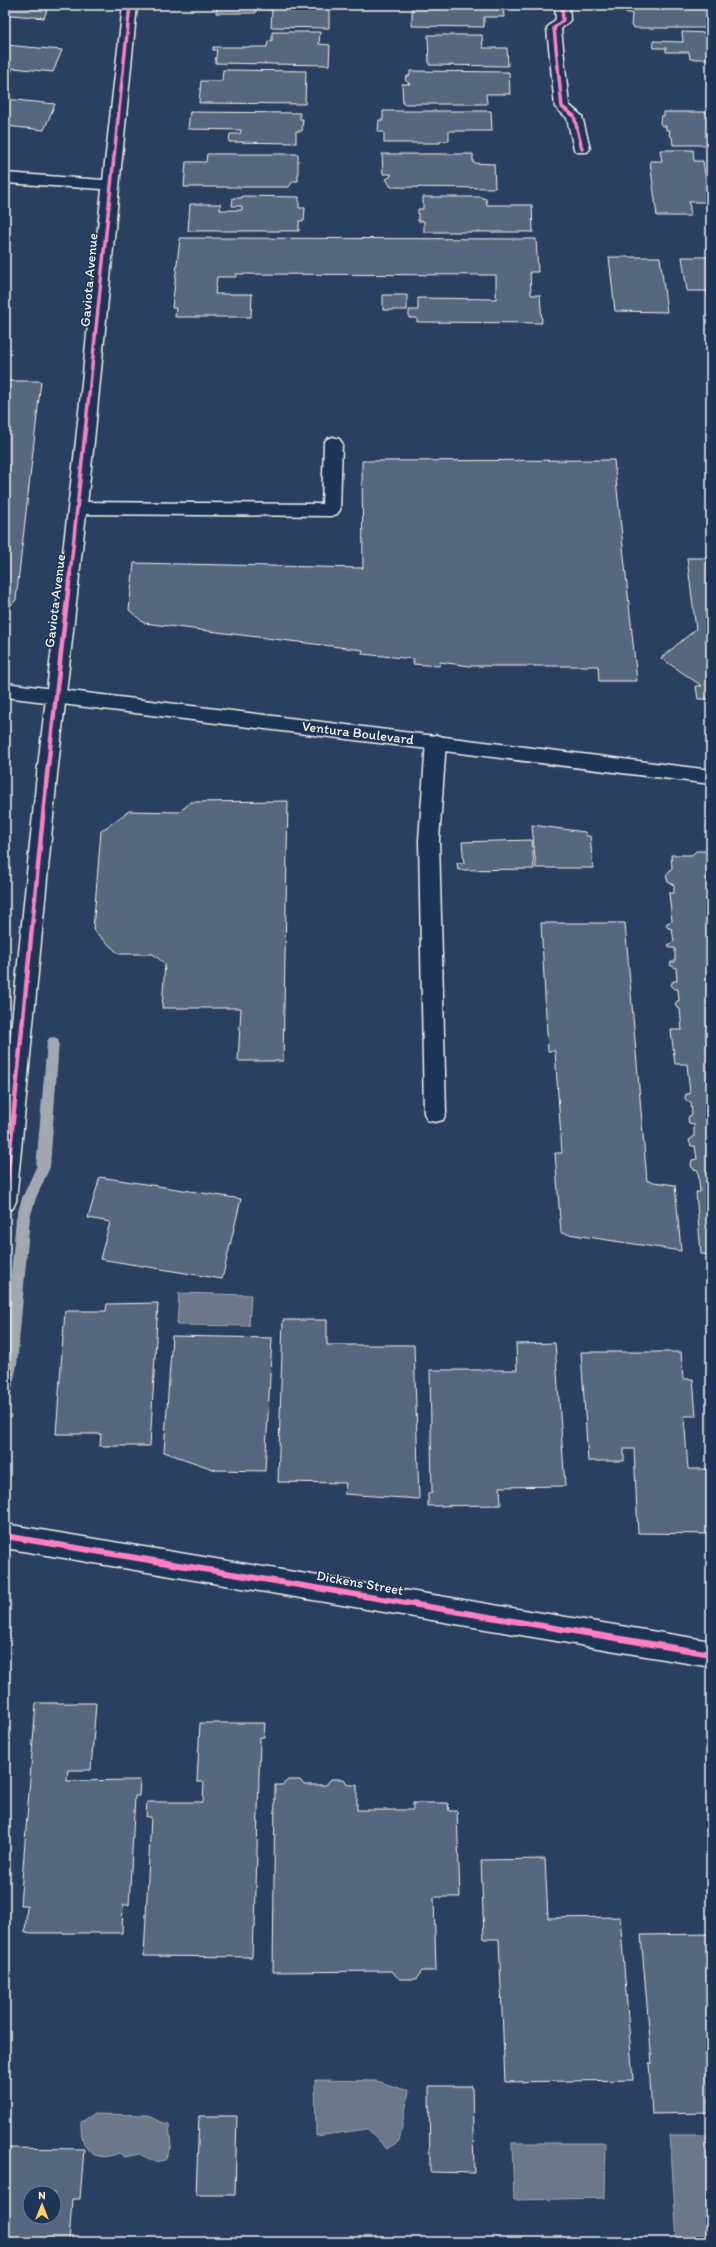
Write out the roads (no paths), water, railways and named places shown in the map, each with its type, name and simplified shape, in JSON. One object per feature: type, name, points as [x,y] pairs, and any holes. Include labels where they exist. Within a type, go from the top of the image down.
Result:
[{"type":"street","name":"Gaviota Avenue","points":[[5,1201],[56,696],[78,508],[110,185],[130,5]]},
{"type":"street","points":[[562,5],[563,20],[554,28],[562,107],[574,116],[582,149]]},
{"type":"street","points":[[5,178],[110,185]]},
{"type":"street","points":[[78,508],[331,510],[334,443]]},
{"type":"street","name":"Ventura Boulevard","points":[[5,690],[711,777]]},
{"type":"street","points":[[435,1112],[429,840],[436,742]]},
{"type":"street","name":"Dickens Street","points":[[5,1536],[711,1654]]},
{"type":"water","points":[[179,1293],[251,1295],[249,1326],[177,1325]]},
{"type":"water","points":[[315,2080],[376,2081],[409,2091],[399,2141],[387,2149],[368,2129],[316,2136]]},
{"type":"water","points":[[94,2114],[147,2115],[160,2122],[169,2124],[171,2146],[165,2160],[156,2162],[139,2154],[125,2157],[119,2153],[102,2157],[90,2152],[83,2140],[81,2122]]},
{"type":"water","points":[[670,2135],[711,2135],[711,2242],[677,2242]]},
{"type":"water","points":[[512,2143],[606,2143],[605,2198],[514,2200]]},
{"type":"waterway","points":[[5,1393],[10,1365],[23,1218],[29,1198],[43,1167],[53,1042]]}]
